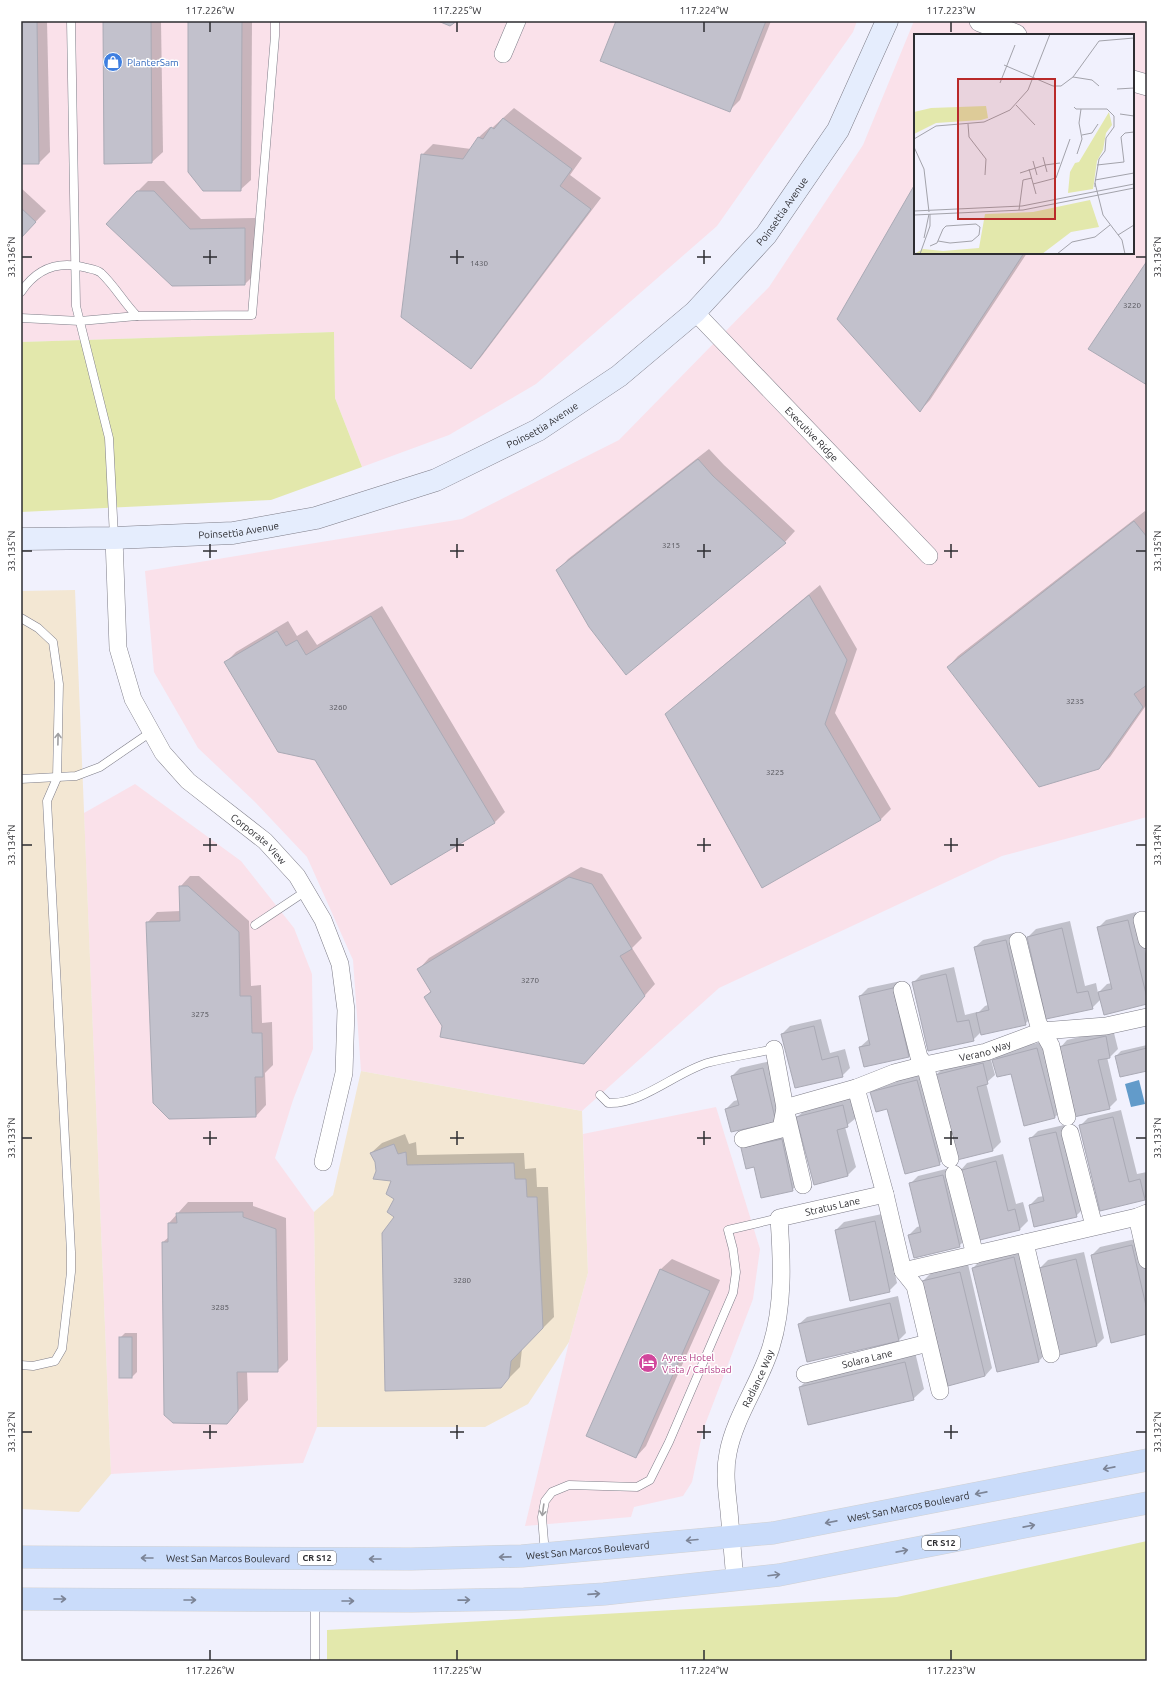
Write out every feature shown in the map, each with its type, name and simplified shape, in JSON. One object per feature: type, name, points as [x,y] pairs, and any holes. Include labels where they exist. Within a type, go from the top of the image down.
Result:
[{"type":"main road","name":"Poinsettia Avenue","points":[[21,539],[114,538],[233,533],[316,518],[436,480],[538,430],[619,376],[695,312],[766,235],[838,130],[887,21]]},
{"type":"main road","name":"West San Marcos Boulevard","points":[[21,1557],[412,1559],[522,1556],[773,1533],[1147,1460]]},
{"type":"main road","name":"CR S12","points":[[21,1599],[412,1601],[524,1599],[604,1594],[779,1575],[1147,1503]]},
{"type":"street","points":[[503,54],[517,21]]},
{"type":"street","points":[[980,21],[1013,34]]},
{"type":"street","points":[[1134,81],[1147,85]]},
{"type":"street","name":"Executive Ridge","points":[[695,312],[930,556]]},
{"type":"street","name":"Corporate View","points":[[114,538],[118,648],[133,699],[163,753],[188,781],[265,841],[297,876],[323,920],[340,964],[346,1010],[344,1072],[323,1162]]},
{"type":"street","points":[[1142,920],[1147,940]]},
{"type":"street","points":[[1018,941],[1038,1023],[1051,1046],[1068,1125],[1094,1226]]},
{"type":"street","points":[[902,990],[919,1057],[925,1065],[975,1255]]},
{"type":"street","name":"Verano Way","points":[[785,1108],[856,1088],[894,1073],[986,1052],[1042,1031],[1106,1026],[1147,1017]]},
{"type":"street","points":[[774,1049],[785,1108],[803,1185]]},
{"type":"street","points":[[856,1088],[885,1194],[903,1271],[915,1286],[940,1391]]},
{"type":"street","points":[[743,1139],[780,1129],[785,1108]]},
{"type":"street","name":"Stratus Lane","points":[[779,1218],[885,1194]]},
{"type":"street","points":[[903,1271],[1142,1215],[1147,1260]]},
{"type":"street","name":"Radiance Way","points":[[735,1580],[726,1476],[728,1453],[736,1427],[771,1347],[779,1313],[782,1269],[779,1218]]},
{"type":"street","points":[[1025,1242],[1051,1354]]},
{"type":"street","name":"Solara Lane","points":[[805,1374],[928,1343]]},
{"type":"lane","points":[[70,21],[76,306],[109,438],[114,538]]},
{"type":"lane","points":[[21,318],[80,321],[136,316],[252,315],[275,21]]},
{"type":"lane","points":[[21,292],[28,282],[40,272],[52,266],[75,264],[100,272],[113,286],[127,307],[136,316]]},
{"type":"lane","points":[[21,618],[38,628],[52,642],[59,684],[57,778],[47,801],[71,1272],[62,1349],[55,1361],[33,1366],[21,1366]]},
{"type":"lane","points":[[21,779],[76,776],[100,768],[151,732]]},
{"type":"lane","points":[[255,925],[306,891]]},
{"type":"lane","points":[[600,1095],[608,1103],[617,1104],[635,1099],[682,1073],[707,1063],[774,1049]]},
{"type":"lane","points":[[545,1554],[542,1517],[545,1501],[552,1492],[569,1485],[637,1486],[650,1480],[662,1457],[733,1293],[736,1272],[733,1249],[728,1230],[779,1218]]},
{"type":"lane","points":[[315,1600],[315,1661]]},
{"type":"shaded area","points":[[21,21],[857,21],[853,32],[717,226],[536,384],[449,435],[362,467],[335,398],[334,332],[21,342]]},
{"type":"shaded area","points":[[914,21],[1147,21],[1147,817],[1002,856],[719,988],[582,1111],[361,1071],[353,960],[307,857],[255,802],[198,748],[154,672],[145,571],[462,519],[619,440],[769,287],[863,145]]},
{"type":"shaded area","points":[[75,590],[111,1474],[79,1512],[21,1509],[21,591]]},
{"type":"shaded area","points":[[135,784],[241,861],[294,928],[312,974],[313,1049],[293,1100],[275,1158],[314,1212],[317,1427],[303,1463],[111,1474],[84,813]]},
{"type":"shaded area","points":[[361,1071],[582,1111],[588,1273],[569,1342],[528,1404],[485,1427],[317,1427],[314,1212],[333,1195]]},
{"type":"shaded area","points":[[716,1107],[760,1249],[753,1299],[703,1430],[692,1482],[683,1496],[634,1507],[631,1517],[525,1526],[569,1342],[588,1273],[583,1134]]},
{"type":"green space","points":[[334,332],[335,398],[362,467],[271,500],[21,512],[21,342]]},
{"type":"green space","points":[[1147,1541],[1147,1661],[327,1661],[327,1630],[897,1597]]},
{"type":"water","points":[[1139,1080],[1145,1104],[1131,1107],[1125,1084]]},
{"type":"building","points":[[21,21],[37,21],[39,164],[21,164]]},
{"type":"building","points":[[103,21],[151,21],[152,163],[104,164]]},
{"type":"building","points":[[188,21],[242,21],[241,191],[203,191],[188,172]]},
{"type":"building","points":[[438,21],[457,21],[450,26]]},
{"type":"building","points":[[616,21],[766,21],[730,112],[600,61]]},
{"type":"building","points":[[503,118],[572,169],[560,186],[591,209],[471,369],[401,317],[421,154],[463,159],[478,137],[483,139],[491,127],[494,129]]},
{"type":"building","points":[[914,186],[914,254],[1023,254],[920,412],[837,319]]},
{"type":"building","points":[[137,191],[154,191],[190,229],[245,228],[245,285],[172,286],[106,224]]},
{"type":"building","points":[[21,208],[36,222],[21,238]]},
{"type":"building","points":[[1147,261],[1147,385],[1088,349]]},
{"type":"building","points":[[698,459],[713,476],[786,543],[626,675],[589,627],[556,570]]},
{"type":"building","points":[[1134,521],[1147,537],[1147,685],[1134,694],[1143,707],[1099,769],[1039,787],[947,667]]},
{"type":"building","points":[[809,595],[847,660],[825,724],[881,820],[762,888],[665,714]]},
{"type":"building","points":[[371,616],[495,823],[391,885],[315,760],[278,752],[224,662],[277,631],[286,646],[297,640],[306,655]]},
{"type":"building","points":[[569,877],[592,884],[632,949],[620,956],[645,996],[584,1064],[440,1037],[442,1026],[424,997],[431,992],[417,969]]},
{"type":"building","points":[[179,886],[188,886],[239,932],[240,996],[251,996],[252,1033],[262,1033],[263,1077],[255,1077],[256,1117],[169,1119],[153,1103],[146,922],[180,921]]},
{"type":"building","points":[[1128,920],[1147,998],[1147,1004],[1104,1015],[1098,992],[1112,989],[1097,927]]},
{"type":"building","points":[[1062,928],[1077,993],[1088,991],[1093,1009],[1046,1019],[1027,937]]},
{"type":"building","points":[[1006,940],[1026,1025],[981,1035],[976,1013],[989,1010],[974,947]]},
{"type":"building","points":[[946,974],[957,1022],[969,1020],[974,1041],[928,1051],[912,982]]},
{"type":"building","points":[[893,988],[909,1057],[864,1067],[859,1047],[870,1045],[859,996]]},
{"type":"building","points":[[814,1026],[822,1060],[838,1056],[843,1077],[795,1088],[781,1034]]},
{"type":"building","points":[[1106,1036],[1110,1058],[1098,1060],[1110,1109],[1074,1117],[1058,1047]]},
{"type":"building","points":[[1037,1048],[1055,1118],[1024,1126],[1011,1074],[997,1077],[992,1060]]},
{"type":"building","points":[[1147,1048],[1147,1071],[1120,1077],[1115,1056]]},
{"type":"building","points":[[983,1063],[988,1084],[977,1087],[993,1151],[957,1160],[935,1075]]},
{"type":"building","points":[[763,1068],[776,1122],[731,1132],[725,1109],[739,1105],[731,1076]]},
{"type":"building","points":[[917,1080],[940,1165],[905,1174],[887,1109],[876,1112],[870,1092]]},
{"type":"building","points":[[843,1105],[848,1127],[837,1130],[848,1176],[814,1185],[796,1117]]},
{"type":"building","points":[[1113,1117],[1129,1182],[1140,1179],[1145,1200],[1100,1211],[1079,1125]]},
{"type":"building","points":[[1056,1132],[1077,1217],[1034,1227],[1029,1205],[1044,1201],[1029,1138]]},
{"type":"building","points":[[782,1139],[793,1191],[761,1198],[754,1167],[746,1169],[741,1148]]},
{"type":"building","points":[[394,1144],[398,1154],[406,1152],[407,1165],[514,1163],[515,1179],[526,1179],[527,1197],[537,1197],[543,1328],[511,1361],[509,1378],[501,1388],[385,1391],[382,1233],[394,1217],[387,1212],[394,1199],[386,1194],[391,1181],[373,1179],[376,1171],[375,1162],[370,1153]]},
{"type":"building","points":[[996,1161],[1008,1211],[1015,1209],[1020,1230],[976,1241],[958,1171]]},
{"type":"building","points":[[943,1175],[960,1247],[914,1258],[908,1235],[921,1232],[909,1183]]},
{"type":"building","points":[[243,1212],[243,1217],[276,1229],[278,1372],[237,1372],[238,1411],[227,1424],[173,1423],[164,1415],[162,1242],[168,1242],[168,1223],[177,1223],[176,1213]]},
{"type":"building","points":[[875,1221],[890,1292],[850,1301],[835,1230]]},
{"type":"building","points":[[1132,1245],[1147,1310],[1147,1334],[1111,1343],[1091,1255]]},
{"type":"building","points":[[1014,1257],[1039,1362],[997,1372],[972,1268]]},
{"type":"building","points":[[1076,1259],[1097,1346],[1059,1355],[1039,1268]]},
{"type":"building","name":"Ayres Hotel Vista / Carlsbad","points":[[660,1269],[710,1291],[636,1458],[586,1436]]},
{"type":"building","points":[[960,1272],[985,1376],[948,1386],[922,1281]]},
{"type":"building","points":[[890,1303],[899,1341],[807,1362],[798,1324]]},
{"type":"building","points":[[119,1337],[132,1337],[132,1378],[119,1378]]},
{"type":"building","points":[[905,1362],[914,1400],[808,1425],[799,1387]]},
{"type":"place","name":"PlanterSam","points":[[113,62]]},
{"type":"place","name":"Ayres Hotel Vista / Carlsbad","points":[[648,1363]]}]
